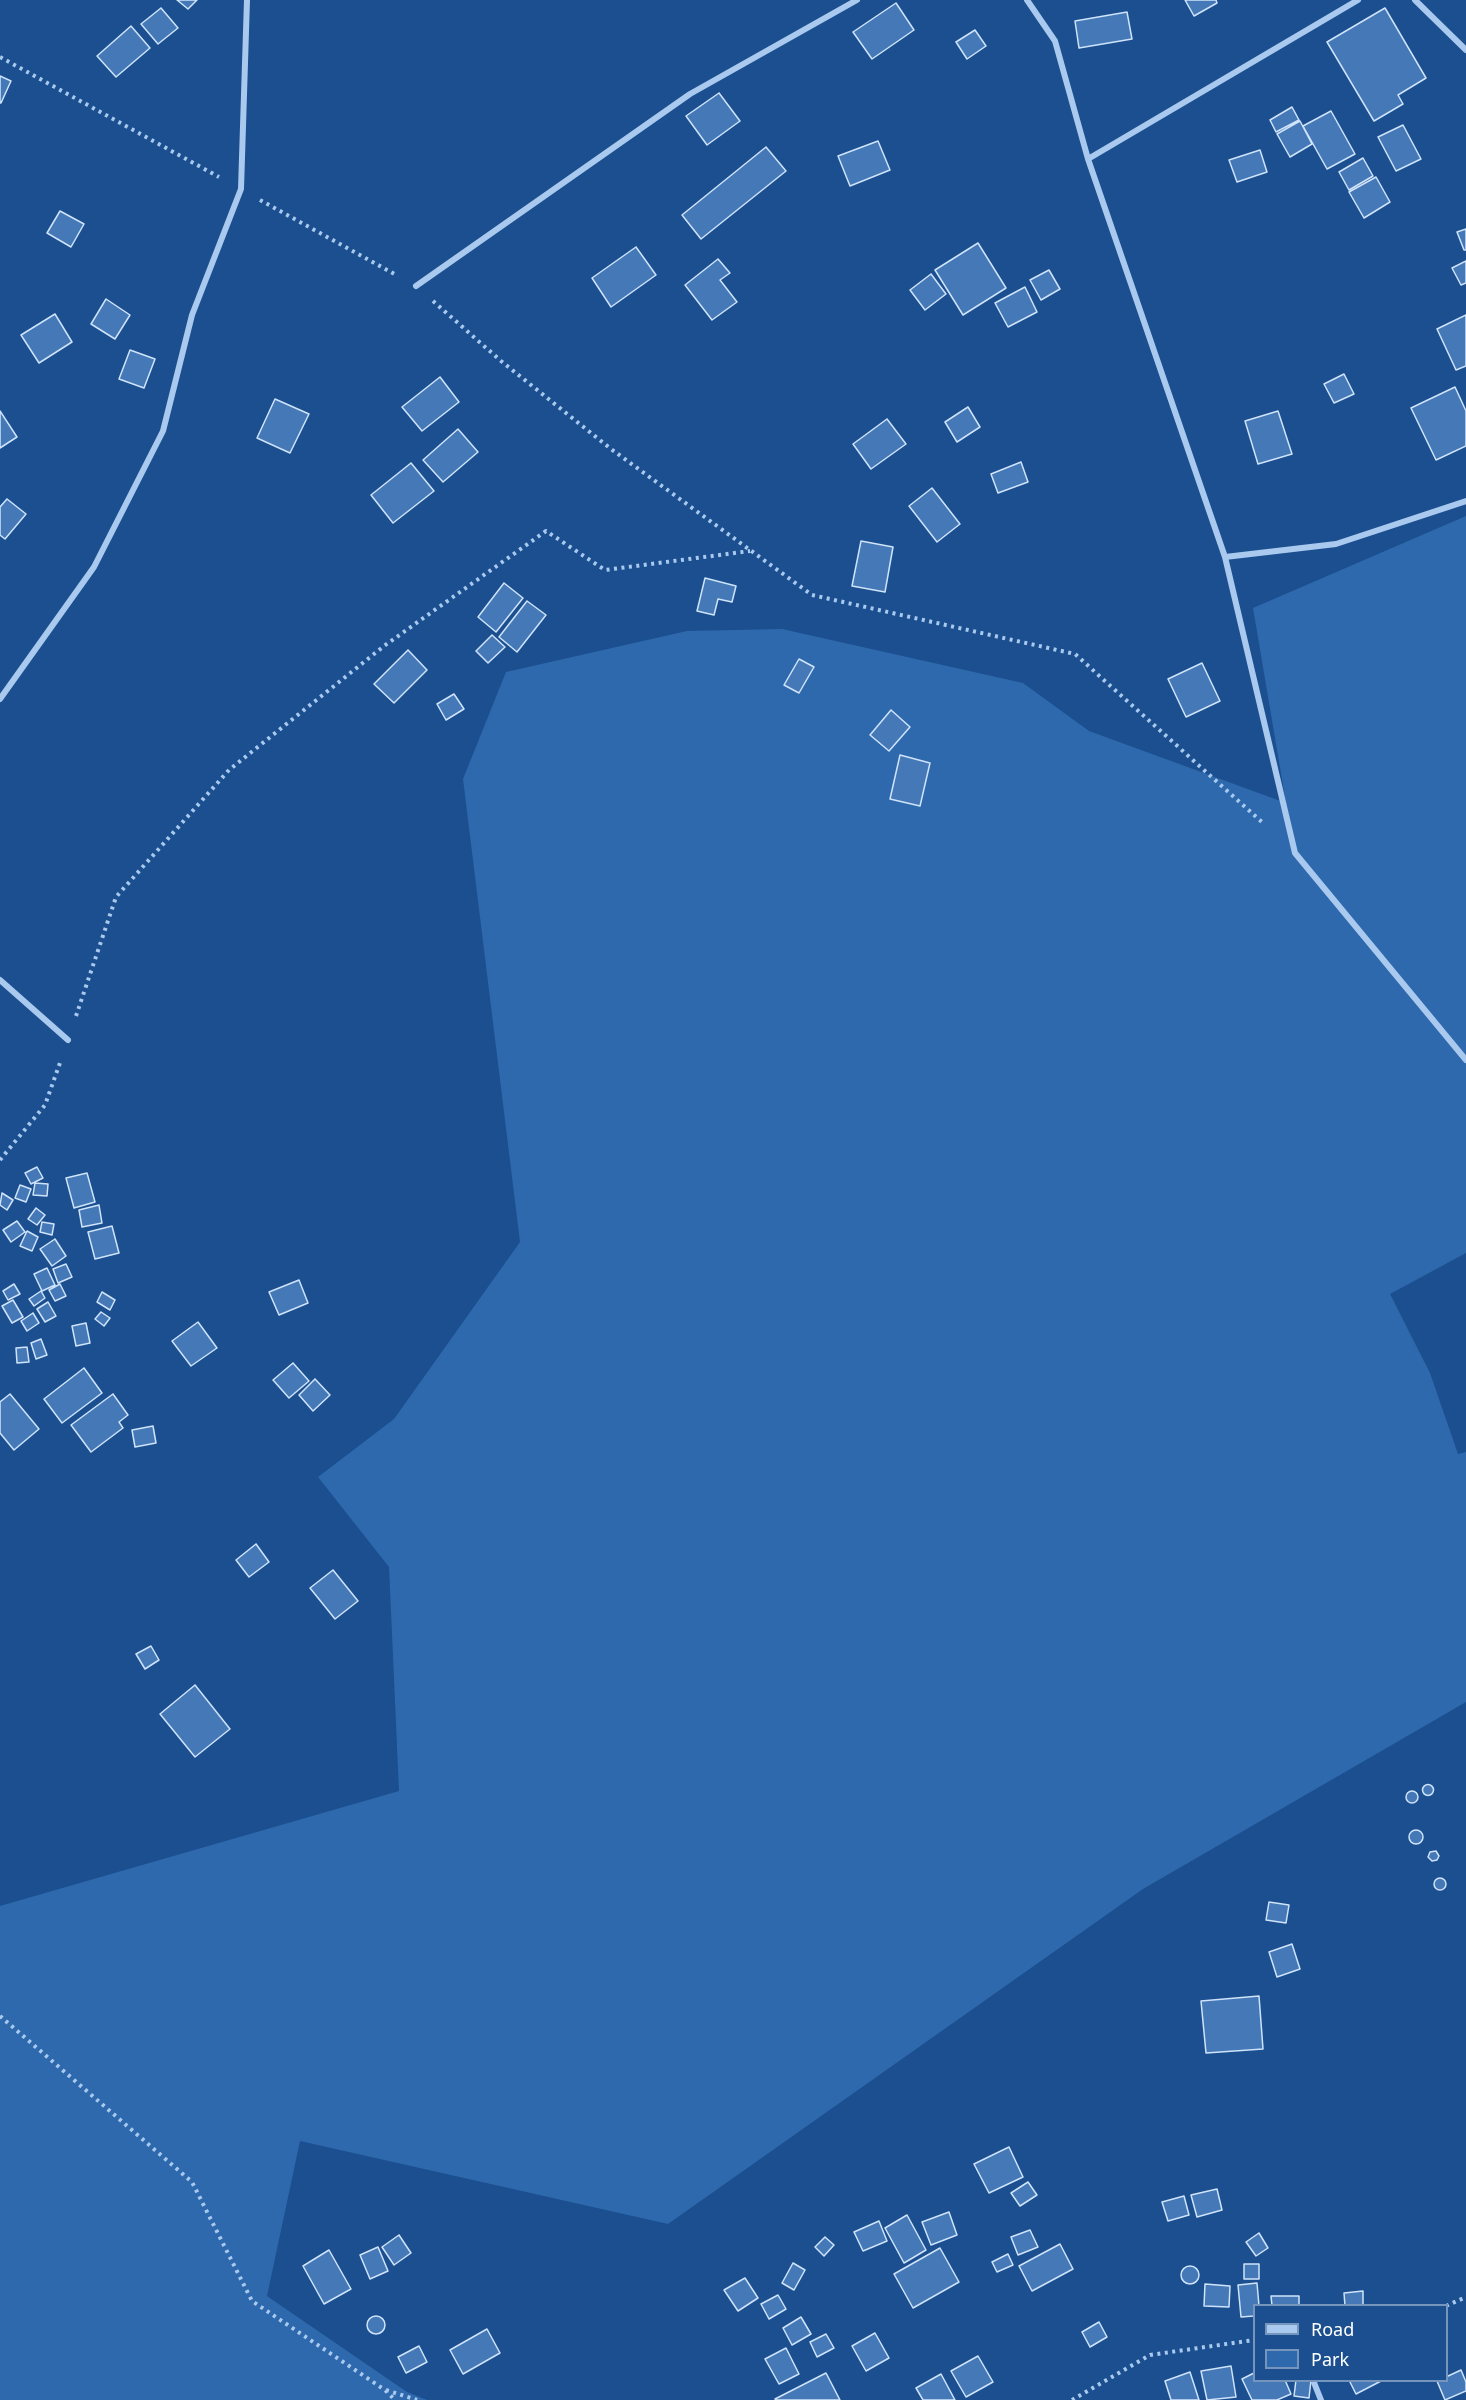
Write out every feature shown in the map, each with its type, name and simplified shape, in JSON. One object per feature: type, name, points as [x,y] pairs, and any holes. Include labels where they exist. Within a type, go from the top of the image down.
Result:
[{"type":"street","points":[[0,699],[94,567],[163,431],[192,315],[241,189],[247,0]]},
{"type":"street","points":[[416,286],[690,94],[857,0]]},
{"type":"street","points":[[1027,0],[1055,41],[1088,159],[1225,557],[1295,853],[1466,1060]]},
{"type":"street","points":[[1088,159],[1358,0]]},
{"type":"street","points":[[1415,0],[1466,50]]},
{"type":"street","points":[[1225,557],[1336,544],[1466,501]]},
{"type":"street","points":[[0,980],[68,1040]]},
{"type":"street","points":[[1314,2382],[1322,2400]]},
{"type":"path","points":[[0,57],[416,286],[501,360],[611,449],[812,595],[1075,654],[1295,853]]},
{"type":"path","points":[[0,1160],[45,1106],[116,897],[230,770],[384,646],[546,531],[605,570],[750,551]]},
{"type":"path","points":[[0,2016],[192,2182],[252,2301],[385,2390],[395,2400]]},
{"type":"path","points":[[1448,2305],[1466,2297]]},
{"type":"path","points":[[1072,2400],[1150,2355],[1253,2340]]},
{"type":"path","points":[[385,2390],[417,2400]]},
{"type":"green space","points":[[1466,516],[1466,1253],[1390,1294],[1430,1373],[1458,1454],[1466,1452],[1466,1702],[1143,1889],[668,2224],[300,2141],[267,2296],[407,2392],[427,2400],[0,2400],[0,1906],[399,1791],[389,1567],[318,1477],[394,1419],[520,1242],[463,779],[506,672],[687,631],[782,629],[1023,683],[1089,731],[1286,803],[1253,608]]},
{"type":"building","points":[[177,0],[197,0],[188,9]]},
{"type":"building","points":[[1185,0],[1216,0],[1217,3],[1194,16]]},
{"type":"building","points":[[896,3],[914,30],[872,59],[853,32]]},
{"type":"building","points":[[161,8],[178,28],[158,44],[141,24]]},
{"type":"building","points":[[1385,8],[1426,78],[1398,95],[1403,104],[1374,121],[1327,42]]},
{"type":"building","points":[[1127,12],[1132,39],[1079,48],[1075,21]]},
{"type":"building","points":[[131,26],[150,48],[116,77],[97,56]]},
{"type":"building","points":[[975,30],[986,46],[967,59],[956,42]]},
{"type":"building","points":[[0,76],[11,81],[1,103],[0,103]]},
{"type":"building","points":[[719,93],[740,121],[707,145],[686,116]]},
{"type":"building","points":[[1292,107],[1299,120],[1276,132],[1270,120]]},
{"type":"building","points":[[1331,111],[1355,154],[1327,169],[1303,126]]},
{"type":"building","points":[[1300,121],[1312,144],[1290,157],[1277,134]]},
{"type":"building","points":[[1403,125],[1421,159],[1396,171],[1378,137]]},
{"type":"building","points":[[878,141],[890,170],[850,186],[838,156]]},
{"type":"building","points":[[766,147],[786,171],[701,239],[682,215]]},
{"type":"building","points":[[1260,150],[1267,172],[1237,182],[1229,160]]},
{"type":"building","points":[[1363,158],[1373,176],[1349,190],[1339,172]]},
{"type":"building","points":[[1376,177],[1390,202],[1364,218],[1349,192]]},
{"type":"building","points":[[60,211],[84,224],[71,247],[47,233]]},
{"type":"building","points":[[1466,229],[1466,250],[1464,250],[1457,232]]},
{"type":"building","points":[[978,243],[1006,288],[963,315],[935,270]]},
{"type":"building","points":[[636,247],[656,275],[611,307],[592,278]]},
{"type":"building","points":[[718,259],[730,273],[720,280],[737,302],[712,320],[685,285]]},
{"type":"building","points":[[1466,261],[1466,283],[1461,285],[1452,268]]},
{"type":"building","points":[[1049,270],[1060,289],[1041,300],[1030,280]]},
{"type":"building","points":[[931,274],[946,294],[925,310],[910,290]]},
{"type":"building","points":[[1025,287],[1037,312],[1008,327],[995,303]]},
{"type":"building","points":[[106,299],[130,315],[115,339],[91,324]]},
{"type":"building","points":[[55,314],[72,342],[39,363],[21,335]]},
{"type":"building","points":[[1466,315],[1466,366],[1456,370],[1437,329]]},
{"type":"building","points":[[130,350],[155,359],[144,388],[119,379]]},
{"type":"building","points":[[1344,374],[1354,394],[1334,403],[1324,384]]},
{"type":"building","points":[[440,377],[459,402],[422,431],[402,407]]},
{"type":"building","points":[[1455,387],[1466,411],[1466,446],[1436,460],[1411,408]]},
{"type":"building","points":[[275,399],[309,414],[290,453],[257,438]]},
{"type":"building","points":[[968,407],[980,427],[957,442],[945,422]]},
{"type":"building","points":[[0,411],[17,437],[0,448]]},
{"type":"building","points":[[1278,411],[1292,454],[1258,464],[1245,421]]},
{"type":"building","points":[[887,419],[906,444],[871,469],[853,444]]},
{"type":"building","points":[[458,429],[478,452],[443,482],[423,460]]},
{"type":"building","points":[[1021,462],[1028,482],[998,493],[991,474]]},
{"type":"building","points":[[411,463],[434,491],[393,523],[371,495]]},
{"type":"building","points":[[932,488],[960,524],[937,542],[909,506]]},
{"type":"building","points":[[7,499],[26,514],[5,539],[0,535],[0,507]]},
{"type":"building","points":[[861,541],[893,547],[885,592],[852,586]]},
{"type":"building","points":[[705,578],[736,586],[732,602],[718,599],[714,615],[697,611]]},
{"type":"building","points":[[504,583],[523,598],[496,632],[478,617]]},
{"type":"building","points":[[527,601],[546,615],[517,652],[499,637]]},
{"type":"building","points":[[492,635],[505,647],[488,663],[476,651]]},
{"type":"building","points":[[408,650],[427,670],[394,703],[374,684]]},
{"type":"building","points":[[799,659],[814,667],[799,693],[784,685]]},
{"type":"building","points":[[1202,663],[1220,701],[1186,717],[1168,679]]},
{"type":"building","points":[[454,694],[464,709],[446,720],[437,704]]},
{"type":"building","points":[[891,710],[910,727],[889,751],[870,735]]},
{"type":"building","points":[[900,755],[930,763],[920,806],[890,799]]},
{"type":"building","points":[[37,1167],[43,1178],[31,1184],[25,1173]]},
{"type":"building","points":[[87,1173],[95,1202],[74,1208],[66,1178]]},
{"type":"building","points":[[35,1183],[48,1184],[47,1196],[33,1195]]},
{"type":"building","points":[[20,1185],[31,1189],[26,1202],[15,1198]]},
{"type":"building","points":[[2,1193],[13,1200],[7,1210],[0,1205]]},
{"type":"building","points":[[99,1205],[102,1223],[82,1227],[79,1210]]},
{"type":"building","points":[[36,1208],[45,1215],[37,1225],[28,1219]]},
{"type":"building","points":[[17,1221],[25,1232],[11,1242],[3,1230]]},
{"type":"building","points":[[42,1222],[54,1224],[52,1235],[40,1232]]},
{"type":"building","points":[[112,1226],[119,1253],[95,1259],[88,1232]]},
{"type":"building","points":[[27,1231],[38,1237],[32,1251],[20,1246]]},
{"type":"building","points":[[55,1239],[66,1256],[52,1266],[40,1249]]},
{"type":"building","points":[[66,1264],[72,1277],[58,1283],[53,1269]]},
{"type":"building","points":[[47,1268],[55,1285],[42,1291],[34,1274]]},
{"type":"building","points":[[299,1280],[308,1303],[279,1315],[269,1292]]},
{"type":"building","points":[[14,1284],[20,1294],[8,1300],[3,1291]]},
{"type":"building","points":[[60,1284],[66,1296],[55,1301],[49,1290]]},
{"type":"building","points":[[41,1291],[45,1298],[34,1306],[29,1299]]},
{"type":"building","points":[[102,1292],[115,1300],[110,1310],[97,1302]]},
{"type":"building","points":[[13,1300],[23,1317],[12,1323],[2,1306]]},
{"type":"building","points":[[48,1302],[56,1316],[45,1322],[37,1309]]},
{"type":"building","points":[[101,1312],[110,1318],[104,1326],[95,1319]]},
{"type":"building","points":[[33,1313],[39,1323],[27,1331],[21,1321]]},
{"type":"building","points":[[198,1322],[217,1348],[191,1366],[172,1341]]},
{"type":"building","points":[[86,1323],[90,1343],[76,1346],[72,1326]]},
{"type":"building","points":[[41,1339],[47,1355],[36,1359],[31,1343]]},
{"type":"building","points":[[27,1347],[29,1362],[17,1363],[16,1348]]},
{"type":"building","points":[[293,1363],[309,1381],[289,1398],[273,1380]]},
{"type":"building","points":[[84,1368],[102,1393],[62,1423],[44,1399]]},
{"type":"building","points":[[315,1379],[330,1395],[313,1411],[299,1395]]},
{"type":"building","points":[[10,1394],[39,1429],[14,1450],[0,1433],[0,1402]]},
{"type":"building","points":[[113,1394],[128,1415],[119,1422],[123,1428],[91,1452],[71,1425]]},
{"type":"building","points":[[153,1426],[156,1443],[135,1447],[132,1430]]},
{"type":"building","points":[[256,1544],[269,1562],[249,1577],[236,1560]]},
{"type":"building","points":[[333,1570],[358,1601],[335,1619],[310,1588]]},
{"type":"building","points":[[151,1646],[159,1660],[145,1669],[136,1654]]},
{"type":"building","points":[[195,1685],[230,1729],[195,1757],[160,1714]]},
{"type":"building","points":[[1428,1784],[1434,1790],[1428,1796],[1422,1790]]},
{"type":"building","points":[[1412,1791],[1418,1797],[1412,1803],[1406,1797]]},
{"type":"building","points":[[1416,1830],[1421,1832],[1423,1837],[1421,1842],[1416,1844],[1411,1842],[1409,1837],[1411,1832]]},
{"type":"building","points":[[1436,1851],[1439,1856],[1437,1860],[1432,1861],[1428,1857],[1430,1852]]},
{"type":"building","points":[[1440,1878],[1446,1884],[1440,1890],[1434,1884]]},
{"type":"building","points":[[1269,1902],[1289,1905],[1286,1923],[1266,1920]]},
{"type":"building","points":[[1292,1944],[1300,1969],[1277,1977],[1269,1952]]},
{"type":"building","points":[[1259,1996],[1263,2049],[1206,2053],[1201,2001]]},
{"type":"building","points":[[1009,2147],[1023,2177],[989,2193],[974,2164]]},
{"type":"building","points":[[1028,2182],[1037,2195],[1020,2206],[1011,2193]]},
{"type":"building","points":[[1217,2189],[1222,2210],[1197,2217],[1191,2195]]},
{"type":"building","points":[[1184,2196],[1189,2215],[1168,2221],[1162,2202]]},
{"type":"building","points":[[949,2212],[957,2235],[931,2245],[922,2222]]},
{"type":"building","points":[[907,2215],[926,2250],[904,2263],[885,2228]]},
{"type":"building","points":[[879,2221],[887,2241],[863,2251],[854,2232]]},
{"type":"building","points":[[1030,2230],[1038,2247],[1018,2255],[1011,2237]]},
{"type":"building","points":[[1259,2233],[1268,2248],[1256,2256],[1246,2242]]},
{"type":"building","points":[[399,2235],[411,2253],[394,2265],[382,2247]]},
{"type":"building","points":[[825,2237],[834,2245],[824,2256],[815,2247]]},
{"type":"building","points":[[1060,2244],[1073,2269],[1032,2291],[1019,2266]]},
{"type":"building","points":[[378,2247],[388,2271],[370,2279],[360,2255]]},
{"type":"building","points":[[940,2248],[959,2282],[913,2308],[894,2274]]},
{"type":"building","points":[[329,2250],[351,2289],[324,2304],[303,2266]]},
{"type":"building","points":[[1008,2254],[1013,2265],[997,2272],[992,2262]]},
{"type":"building","points":[[793,2263],[805,2270],[794,2290],[782,2283]]},
{"type":"building","points":[[1244,2264],[1259,2264],[1259,2279],[1244,2279]]},
{"type":"building","points":[[1190,2266],[1196,2269],[1199,2275],[1196,2281],[1190,2284],[1184,2281],[1181,2275],[1184,2269]]},
{"type":"building","points":[[745,2278],[758,2298],[738,2311],[724,2290]]},
{"type":"building","points":[[1257,2283],[1259,2304],[1253,2304],[1253,2316],[1241,2317],[1238,2285]]},
{"type":"building","points":[[1205,2284],[1230,2286],[1229,2307],[1204,2306]]},
{"type":"building","points":[[1363,2291],[1363,2304],[1345,2304],[1344,2293]]},
{"type":"building","points":[[778,2295],[786,2309],[769,2319],[761,2304]]},
{"type":"building","points":[[1271,2296],[1299,2296],[1299,2304],[1272,2304]]},
{"type":"building","points":[[376,2316],[382,2319],[385,2325],[382,2331],[376,2334],[370,2331],[367,2325],[370,2319]]},
{"type":"building","points":[[801,2317],[811,2334],[792,2345],[783,2328]]},
{"type":"building","points":[[1099,2322],[1107,2337],[1090,2347],[1082,2332]]},
{"type":"building","points":[[487,2329],[500,2353],[463,2374],[450,2350]]},
{"type":"building","points":[[875,2333],[889,2358],[866,2371],[852,2346]]},
{"type":"building","points":[[826,2334],[834,2348],[817,2357],[810,2342]]},
{"type":"building","points":[[419,2346],[427,2362],[406,2373],[398,2357]]},
{"type":"building","points":[[786,2348],[799,2374],[779,2384],[765,2359]]},
{"type":"building","points":[[978,2356],[993,2382],[966,2397],[951,2371]]},
{"type":"building","points":[[1231,2366],[1236,2397],[1207,2400],[1201,2371]]},
{"type":"building","points":[[1461,2370],[1466,2382],[1466,2391],[1445,2400],[1437,2382],[1448,2382],[1448,2376]]},
{"type":"building","points":[[1190,2372],[1199,2400],[1171,2400],[1165,2381]]},
{"type":"building","points":[[826,2373],[840,2400],[775,2399]]},
{"type":"building","points":[[941,2374],[955,2400],[923,2400],[916,2388]]},
{"type":"building","points":[[1253,2374],[1253,2382],[1286,2382],[1291,2394],[1277,2400],[1252,2400],[1242,2379]]},
{"type":"building","points":[[1296,2382],[1311,2382],[1309,2398],[1294,2396]]},
{"type":"building","points":[[1350,2382],[1379,2382],[1356,2394]]}]
